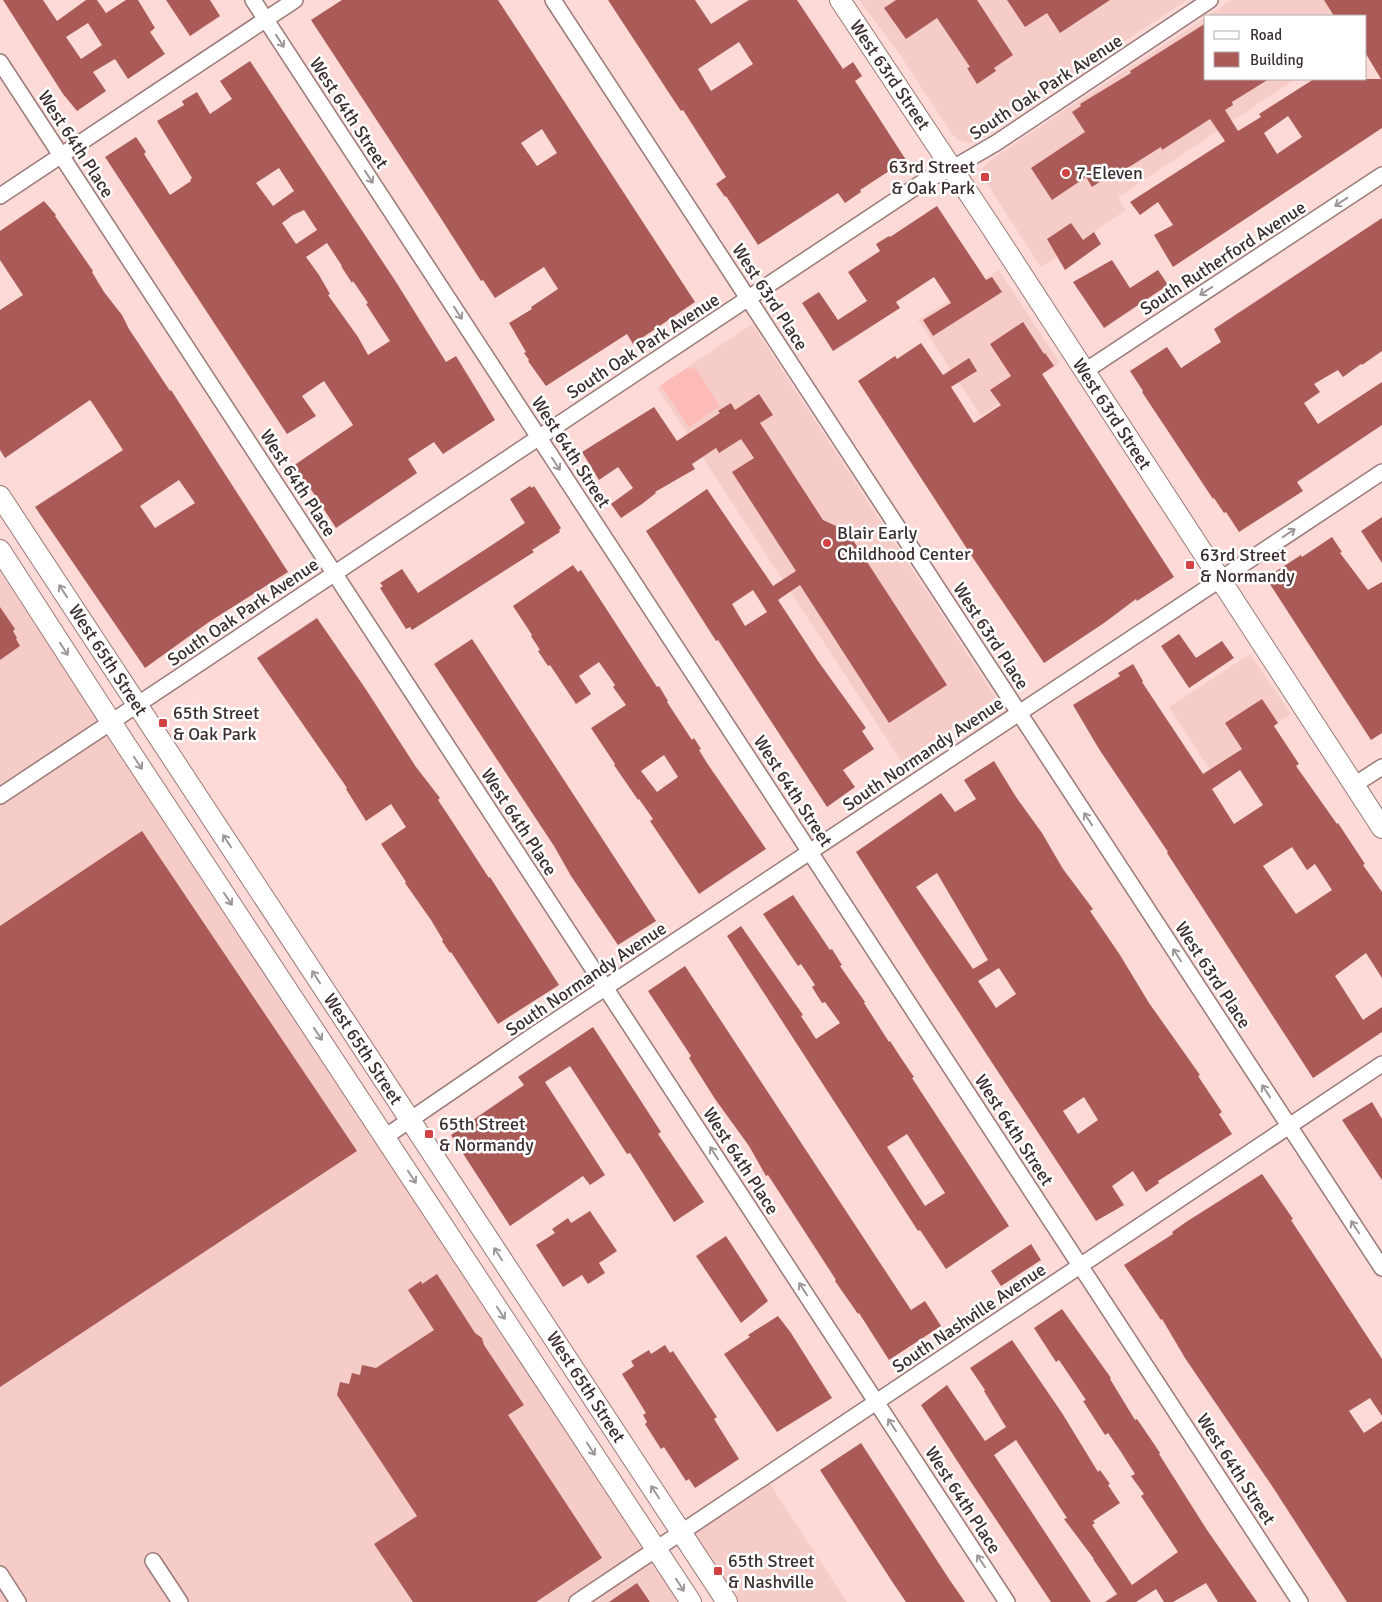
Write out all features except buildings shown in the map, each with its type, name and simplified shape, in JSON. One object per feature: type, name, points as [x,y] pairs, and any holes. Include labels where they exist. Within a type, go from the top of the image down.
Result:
[{"type":"street","name":"West 64th Street","points":[[253,0],[1300,1602]]},
{"type":"street","points":[[0,196],[295,0]]},
{"type":"street","name":"West 63rd Place","points":[[553,0],[1382,1268]]},
{"type":"street","name":"West 63rd Street","points":[[840,0],[953,168],[1382,828]]},
{"type":"street","name":"South Oak Park Avenue","points":[[0,796],[926,180],[975,156],[1210,0]]},
{"type":"street","name":"West 64th Place","points":[[0,62],[1007,1602]]},
{"type":"street","name":"South Rutherford Avenue","points":[[1085,371],[1382,175]]},
{"type":"street","name":"South Normandy Avenue","points":[[385,1136],[1382,472]]},
{"type":"street","name":"West 65th Street","points":[[0,496],[727,1602]]},
{"type":"street","name":"West 65th Street","points":[[0,550],[111,722],[691,1602]]},
{"type":"street","points":[[1354,786],[1382,767]]},
{"type":"street","name":"South Nashville Avenue","points":[[577,1602],[1382,1064]]},
{"type":"street","points":[[153,1561],[180,1602]]},
{"type":"street","points":[[0,1574],[18,1602]]},
{"type":"shaded area","points":[[859,0],[1187,0],[1058,85],[978,141],[971,143],[959,140],[952,134],[897,50]]},
{"type":"shaded area","points":[[1232,0],[1382,0],[1382,21],[1367,31],[1367,15],[1209,15]]},
{"type":"shaded area","points":[[1204,18],[1204,80],[1294,80],[1118,197],[1126,210],[1041,267],[985,181],[982,168],[1062,112]]},
{"type":"shaded area","points":[[999,270],[1060,363],[981,416],[918,320]]},
{"type":"shaded area","name":"Blair Early Childhood Center","points":[[752,324],[996,698],[902,762],[657,388]]},
{"type":"shaded area","points":[[687,368],[696,369],[720,406],[689,427],[661,385]]},
{"type":"shaded area","points":[[0,571],[679,1602],[0,1602]]},
{"type":"shaded area","points":[[1250,654],[1291,714],[1210,770],[1169,707]]},
{"type":"shaded area","points":[[766,1478],[847,1602],[732,1602],[687,1533]]},
{"type":"place","name":"7-Eleven","points":[[1066,173]]},
{"type":"place","name":"63rd Street & Oak Park","points":[[985,177]]},
{"type":"place","name":"Blair Early Childhood Center","points":[[827,543]]},
{"type":"place","name":"63rd Street & Normandy","points":[[1190,565]]},
{"type":"place","name":"65th Street & Oak Park","points":[[163,723]]},
{"type":"place","name":"65th Street & Normandy","points":[[429,1134]]},
{"type":"place","name":"65th Street & Nashville","points":[[718,1571]]}]
